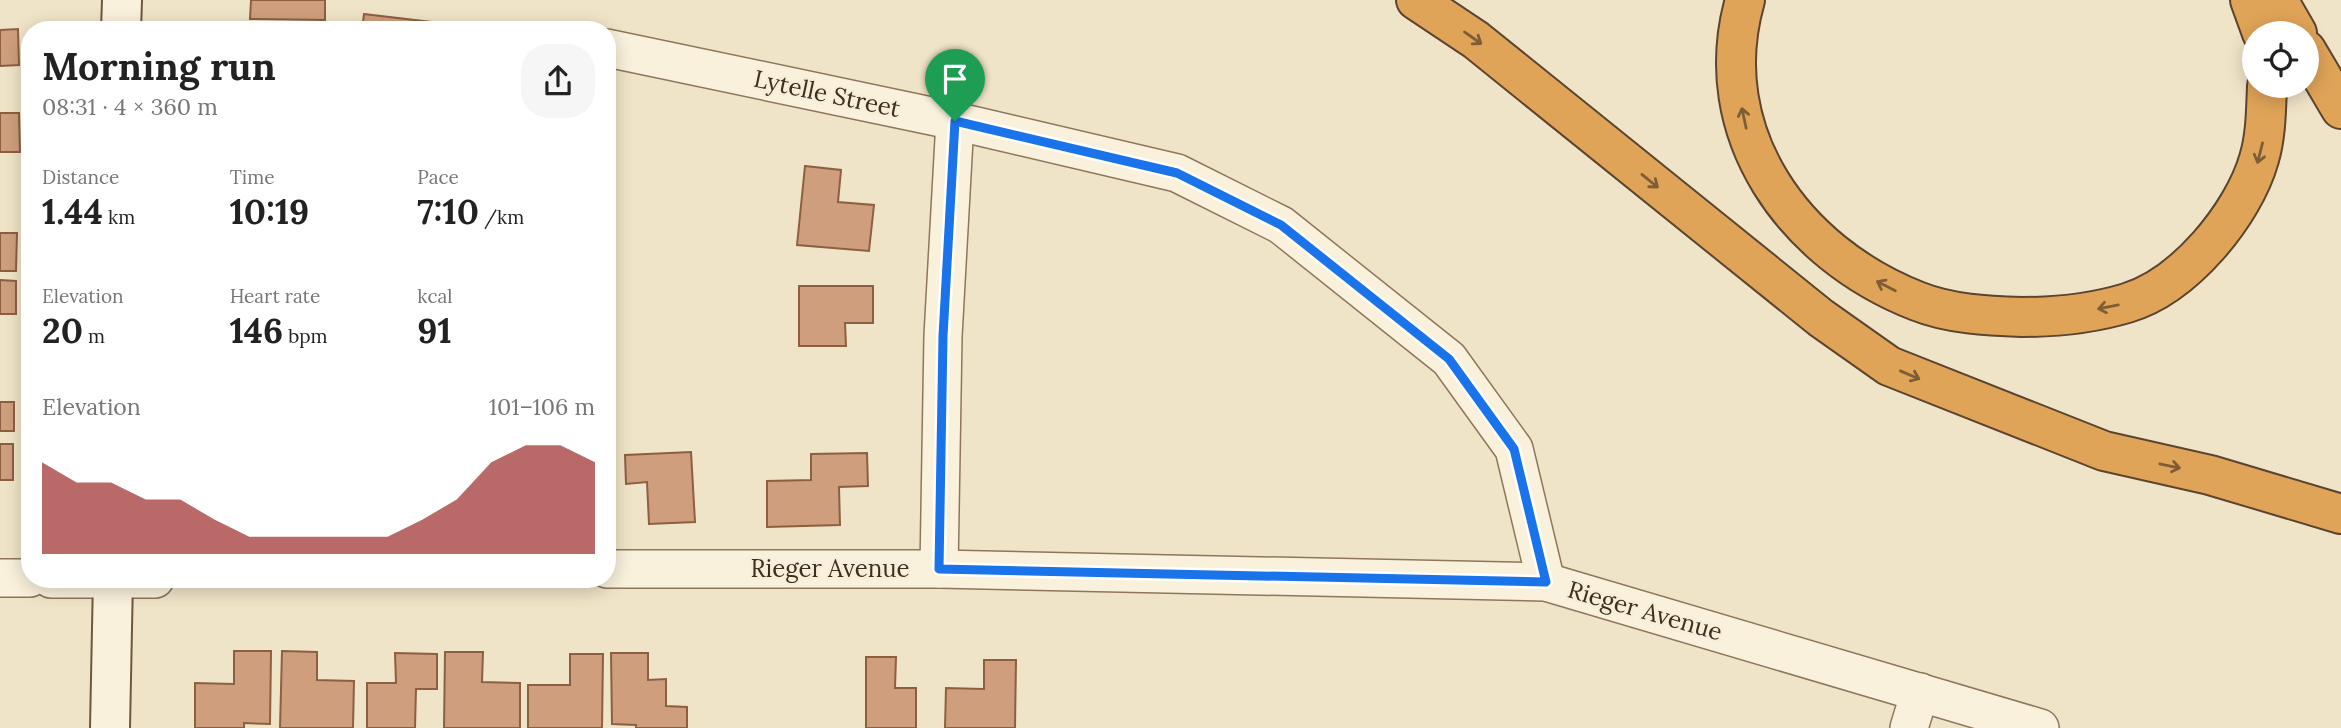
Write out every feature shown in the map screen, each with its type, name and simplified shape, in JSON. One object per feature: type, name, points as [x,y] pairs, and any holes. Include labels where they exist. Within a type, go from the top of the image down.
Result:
[{"type":"highway","points":[[1416,0],[1476,40],[1821,318],[1889,366],[2104,451],[2210,475],[2341,514]]},
{"type":"highway","points":[[1745,0],[1734,58],[1740,97],[1748,137],[1762,169],[1784,204],[1813,237],[1843,261],[1918,302],[1954,311],[2049,317],[2129,303],[2160,287],[2221,232],[2243,199],[2259,159],[2266,125],[2267,98]]},
{"type":"highway","points":[[2250,0],[2258,21]]},
{"type":"highway","points":[[2278,0],[2290,21]]},
{"type":"highway","points":[[2319,72],[2341,109]]},
{"type":"main road","points":[[121,21],[122,0]]},
{"type":"main road","points":[[110,728],[113,588]]},
{"type":"street","name":"Lytelle Street","points":[[616,50],[955,121],[1177,173],[1281,225],[1449,359],[1514,449],[1546,582]]},
{"type":"street","points":[[939,569],[943,336],[955,121]]},
{"type":"street","name":"Rieger Avenue","points":[[616,569],[939,569],[1546,582],[2040,728]]},
{"type":"street","points":[[0,578],[21,579]]},
{"type":"street","points":[[1909,728],[1920,692]]},
{"type":"building","points":[[251,0],[325,0],[325,20],[250,19]]},
{"type":"building","points":[[364,14],[423,21],[363,21]]},
{"type":"building","points":[[18,29],[19,65],[0,66],[0,30]]},
{"type":"building","points":[[0,113],[19,113],[20,152],[0,152]]},
{"type":"building","points":[[805,166],[841,170],[838,202],[874,205],[869,251],[797,245]]},
{"type":"building","points":[[0,233],[17,233],[16,271],[0,271]]},
{"type":"building","points":[[0,280],[16,281],[16,314],[0,314]]},
{"type":"building","points":[[799,286],[873,286],[873,323],[845,323],[846,346],[799,346]]},
{"type":"building","points":[[0,402],[14,402],[14,431],[0,431]]},
{"type":"building","points":[[0,444],[13,444],[13,480],[0,480]]},
{"type":"building","points":[[691,452],[695,522],[649,524],[647,482],[626,484],[625,455]]},
{"type":"building","points":[[867,453],[868,486],[839,487],[840,525],[767,527],[767,481],[811,480],[811,454]]},
{"type":"building","points":[[234,651],[271,651],[270,724],[244,723],[244,728],[195,728],[195,683],[234,684]]},
{"type":"building","points":[[282,651],[317,652],[317,680],[354,681],[353,728],[280,728]]},
{"type":"building","points":[[445,652],[483,652],[482,682],[520,683],[520,728],[444,728]]},
{"type":"building","points":[[395,653],[437,654],[437,689],[416,689],[415,728],[367,728],[367,683],[396,683]]},
{"type":"building","points":[[611,653],[648,653],[648,680],[666,679],[666,706],[687,707],[687,728],[636,728],[636,725],[612,724]]},
{"type":"building","points":[[570,654],[603,654],[602,728],[528,728],[528,685],[570,685]]},
{"type":"building","points":[[866,657],[896,657],[895,688],[916,688],[916,728],[866,728]]},
{"type":"building","points":[[984,660],[1016,660],[1015,728],[945,728],[946,688],[984,689]]},
{"type":"route","points":[[955,121],[1177,173],[1281,225],[1449,359],[1514,449],[1546,582],[939,569],[943,336],[955,121]]}]
